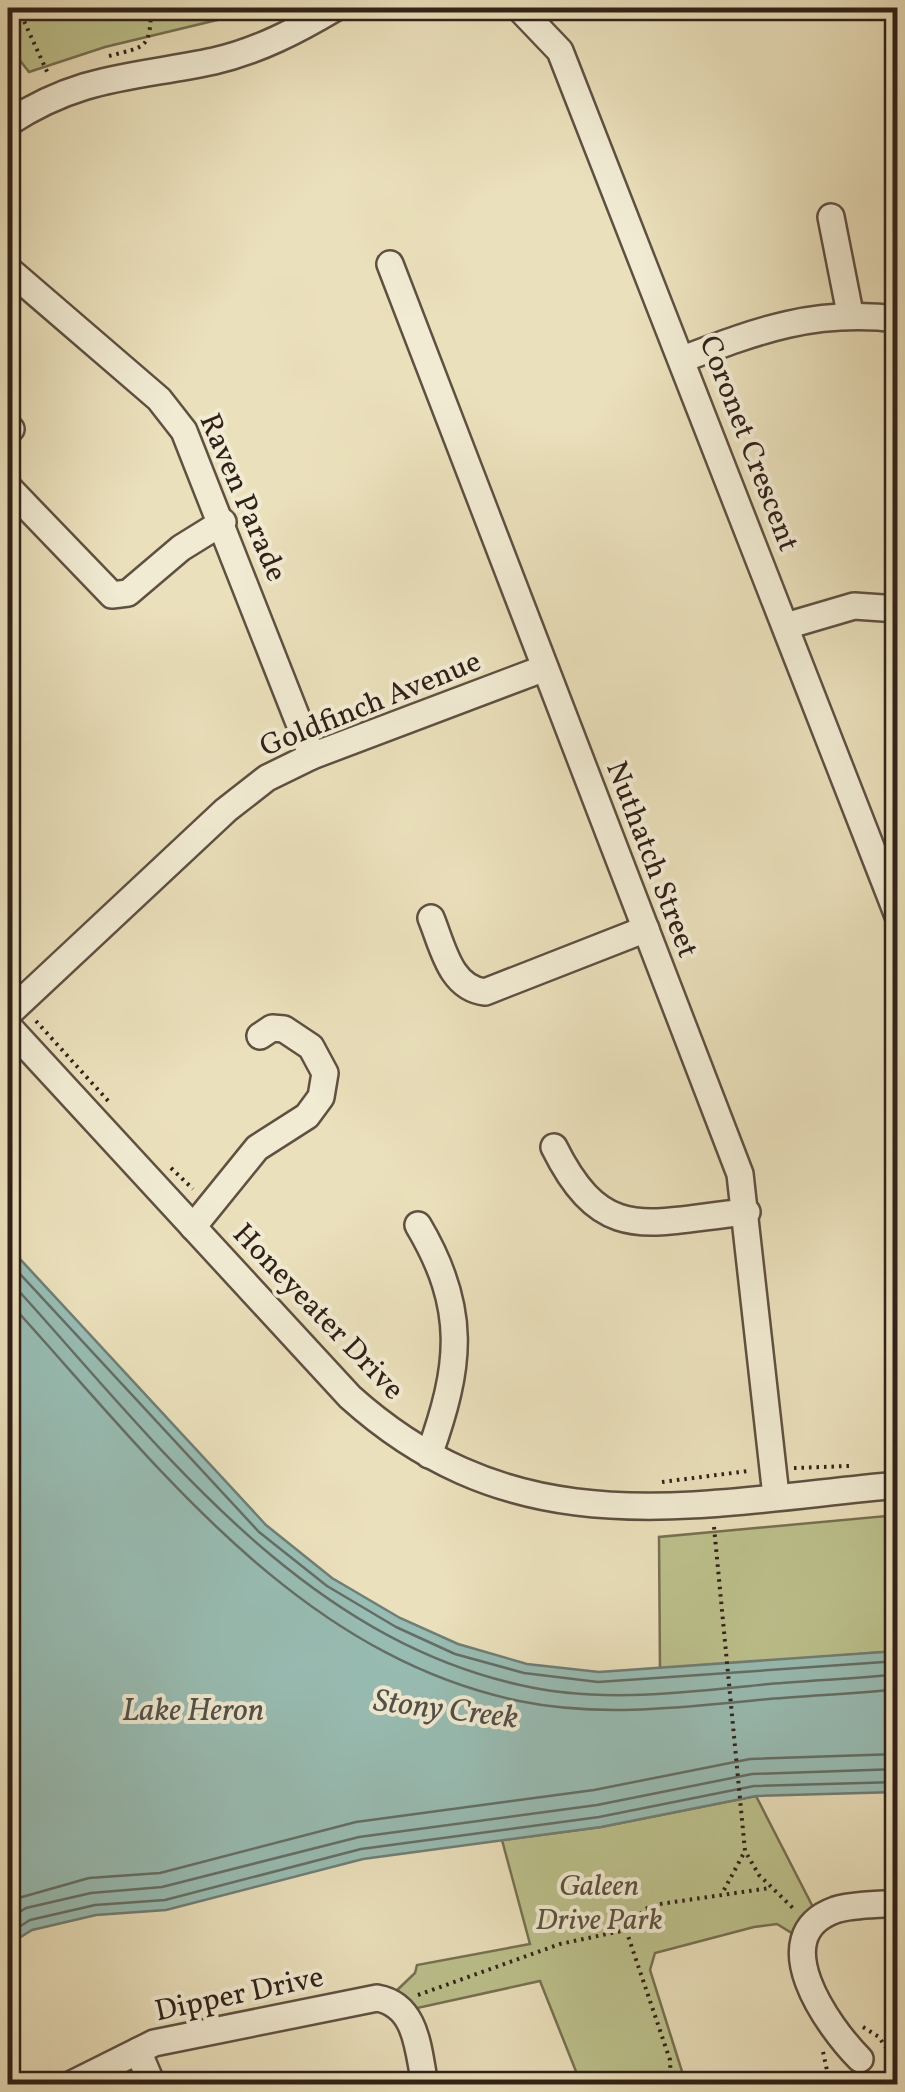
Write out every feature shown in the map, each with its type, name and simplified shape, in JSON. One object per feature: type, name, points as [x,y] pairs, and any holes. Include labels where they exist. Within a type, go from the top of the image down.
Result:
[{"type":"street","points":[[8,123],[60,92],[136,72],[216,60],[290,34],[335,8]]},
{"type":"street","name":"Coronet Crescent","points":[[520,8],[560,51],[898,916]]},
{"type":"street","points":[[831,217],[850,313]]},
{"type":"street","name":"Nuthatch Street","points":[[390,264],[740,1174],[776,1496]]},
{"type":"street","name":"Raven Parade","points":[[8,269],[174,415],[223,522],[312,756]]},
{"type":"street","points":[[683,358],[794,320],[850,313],[898,319]]},
{"type":"street","points":[[8,487],[112,596],[128,593],[181,548],[223,522]]},
{"type":"street","points":[[786,626],[854,606],[898,608]]},
{"type":"street","name":"Goldfinch Avenue","points":[[8,1014],[235,802],[267,778],[312,756],[545,668]]},
{"type":"street","points":[[431,918],[458,981],[470,990],[485,992],[646,929]]},
{"type":"street","name":"Honeyeater Drive","points":[[8,1026],[350,1397],[429,1456],[488,1483],[557,1502],[626,1508],[898,1485]]},
{"type":"street","points":[[193,1227],[257,1148],[306,1116],[321,1097],[325,1073],[312,1046],[284,1030],[272,1028],[260,1036]]},
{"type":"street","points":[[554,1147],[577,1189],[608,1215],[642,1221],[747,1212]]},
{"type":"street","points":[[418,1225],[446,1278],[456,1340],[450,1394],[429,1456]]},
{"type":"street","points":[[860,2060],[841,2040],[809,1986],[802,1944],[808,1926],[835,1910],[898,1903]]},
{"type":"street","name":"Dipper Drive","points":[[72,2084],[154,2043],[369,1998],[388,2000],[403,2009]]},
{"type":"street","points":[[403,2009],[410,2020],[425,2084]]},
{"type":"street","points":[[138,2051],[152,2084]]},
{"type":"path","points":[[18,8],[49,77]]},
{"type":"path","points":[[104,57],[145,46],[151,38],[151,8]]},
{"type":"path","points":[[38,82],[59,72]]},
{"type":"path","points":[[794,1468],[866,1466]]},
{"type":"path","points":[[648,1484],[748,1471]]},
{"type":"path","points":[[711,1502],[746,1851],[770,1888],[808,1926]]},
{"type":"path","points":[[721,1893],[738,1872],[746,1851]]},
{"type":"path","points":[[403,2009],[429,1988],[500,1968],[560,1944],[626,1930],[645,1909],[721,1893],[770,1888]]},
{"type":"path","points":[[626,1930],[670,2060],[671,2084]]},
{"type":"path","points":[[854,2021],[879,2037],[892,2057],[877,2084]]},
{"type":"green space","points":[[8,8],[267,8],[105,47],[29,72],[8,45]]},
{"type":"green space","points":[[897,1515],[897,1651],[660,1670],[659,1537]]},
{"type":"green space","name":"Galeen Drive Park","points":[[756,1796],[815,1911],[795,1935],[777,1924],[655,1953],[650,1970],[686,2084],[581,2084],[540,1981],[413,2009],[393,1994],[415,1973],[417,1965],[530,1944],[502,1840],[601,1827]]},
{"type":"water","name":"Lake Heron","points":[[8,1246],[266,1525],[332,1578],[400,1618],[458,1644],[527,1664],[599,1672],[897,1651],[897,1792],[756,1796],[601,1827],[363,1859],[166,1910],[96,1915],[32,1930],[8,1945]]},
{"type":"water label","name":"Stony Creek","points":[[446,1708]]}]
